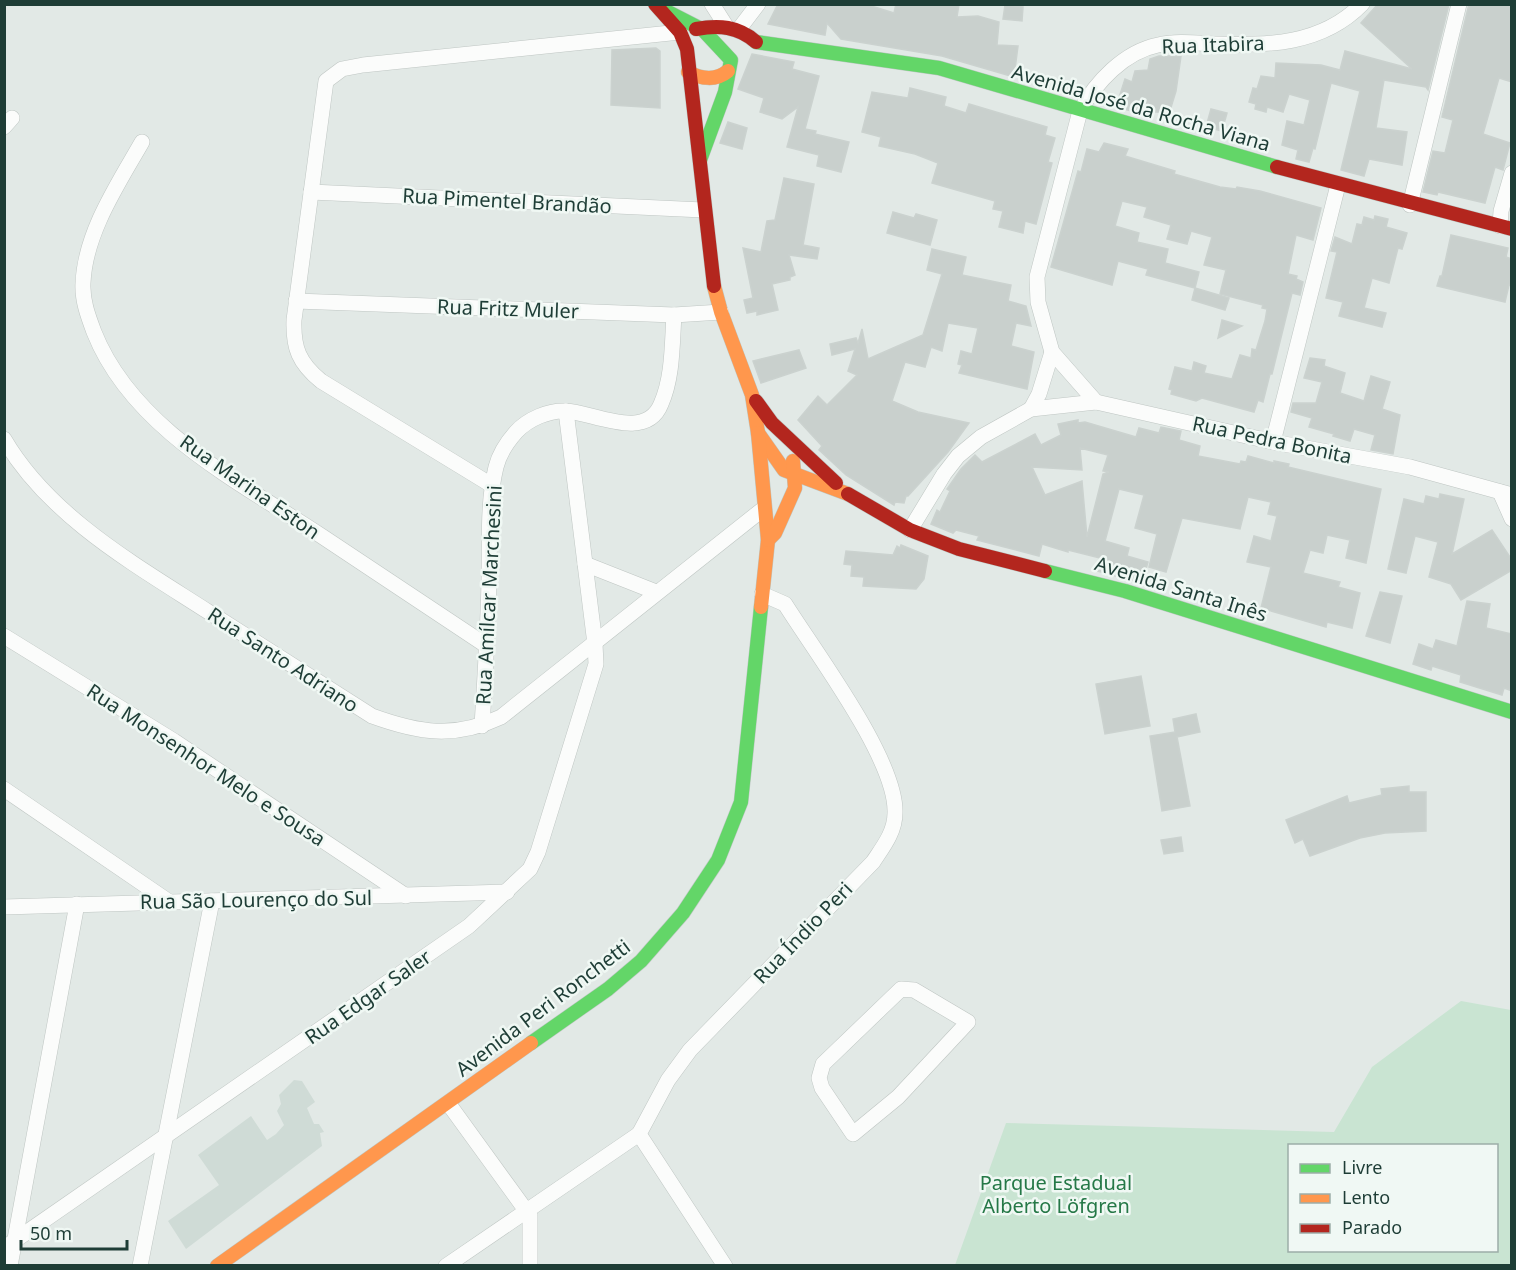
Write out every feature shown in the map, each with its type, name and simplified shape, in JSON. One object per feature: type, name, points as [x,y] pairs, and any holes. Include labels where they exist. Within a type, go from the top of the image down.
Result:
[{"type":"main road","name":"Avenida Santa Inês","points":[[657,7],[679,15],[719,41],[729,66],[725,93],[700,160]]},
{"type":"main road","name":"Avenida Santa Inês","points":[[657,7],[680,32],[687,49],[700,160],[702,210],[712,277],[721,312],[752,395],[758,433],[790,468],[845,492],[910,530],[982,556],[1171,604],[1512,712]]},
{"type":"main road","points":[[680,32],[699,28],[733,28],[756,42],[729,66],[721,77],[698,77],[688,72]]},
{"type":"main road","name":"Avenida José da Rocha Viana","points":[[756,42],[939,68],[1338,185],[1506,228]]},
{"type":"main road","name":"Avenida Santa Inês","points":[[752,395],[772,423],[845,492]]},
{"type":"main road","points":[[768,540],[775,533],[795,488],[790,468],[772,423]]},
{"type":"main road","points":[[758,433],[763,509],[768,540]]},
{"type":"main road","points":[[763,509],[790,468],[816,464]]},
{"type":"main road","name":"Avenida Peri Ronchetti","points":[[220,1265],[448,1103],[640,961],[683,913],[716,865],[734,830],[741,802],[768,540]]},
{"type":"street","points":[[712,4],[733,28],[758,4]]},
{"type":"street","name":"Rua Itabira","points":[[1052,352],[1038,302],[1037,277],[1080,111],[1090,92],[1120,64],[1156,45],[1178,42],[1286,43],[1311,37],[1345,22],[1362,4]]},
{"type":"street","points":[[1410,205],[1459,4]]},
{"type":"street","points":[[493,486],[321,381],[306,369],[297,355],[294,340],[296,301],[326,81],[342,69],[680,32]]},
{"type":"street","name":"Rua Marina Eston","points":[[142,142],[96,227],[86,265],[83,284],[86,311],[106,361],[133,394],[193,451],[487,646]]},
{"type":"street","points":[[1506,228],[1501,211],[1512,172]]},
{"type":"street","points":[[1273,442],[1338,185]]},
{"type":"street","name":"Rua Pimentel Brandão","points":[[311,192],[702,210]]},
{"type":"street","name":"Rua Fritz Muler","points":[[296,301],[674,315],[721,312]]},
{"type":"street","name":"Rua Amílcar Marchesini","points":[[482,726],[493,486],[497,464],[517,431],[544,414],[566,411],[610,422],[629,423],[647,420],[656,414],[669,381],[674,315]]},
{"type":"street","points":[[1052,352],[1095,402]]},
{"type":"street","points":[[910,530],[929,495],[958,456],[981,437],[1031,409],[1039,394],[1052,352]]},
{"type":"street","name":"Rua Pedra Bonita","points":[[1031,409],[1095,402],[1273,442],[1410,467],[1506,493]]},
{"type":"street","name":"Rua Edgar Saler","points":[[10,1244],[164,1140],[469,926],[530,869],[538,852],[594,677],[595,644],[566,411]]},
{"type":"street","name":"Rua Santo Adriano","points":[[4,439],[53,500],[89,531],[130,561],[372,716],[415,729],[442,732],[482,726],[520,704],[656,592],[763,509]]},
{"type":"street","points":[[1506,493],[1512,519]]},
{"type":"street","points":[[585,564],[656,592]]},
{"type":"street","name":"Rua Índio Peri","points":[[639,1134],[668,1080],[690,1050],[873,862],[893,826],[895,797],[874,743],[785,604],[762,594]]},
{"type":"street","name":"Rua Monsenhor Melo e Sousa","points":[[4,636],[174,741],[406,896]]},
{"type":"street","points":[[4,789],[168,901]]},
{"type":"street","name":"Rua São Lourenço do Sul","points":[[4,907],[507,892]]},
{"type":"street","points":[[140,1266],[212,901]]},
{"type":"street","points":[[10,1266],[10,1244],[77,904]]},
{"type":"street","points":[[901,989],[914,990],[968,1022],[898,1097],[853,1134],[822,1088],[819,1078],[824,1064],[851,1036],[901,989]]},
{"type":"street","points":[[448,1103],[526,1209],[531,1224],[531,1266]]},
{"type":"street","points":[[446,1266],[526,1209],[639,1134],[725,1266]]},
{"type":"shaded area","points":[[294,1080],[302,1081],[315,1102],[307,1108],[314,1124],[319,1124],[324,1132],[320,1133],[322,1146],[186,1249],[168,1221],[219,1185],[198,1155],[251,1116],[267,1140],[276,1134],[284,1125],[277,1111],[281,1104],[279,1095]]},
{"type":"green space","name":"Parque Estadual Alberto Löfgren","points":[[1461,1001],[1511,1010],[1511,1265],[955,1265],[1006,1123],[1334,1132],[1372,1067]]},
{"type":"building","points":[[778,4],[865,4],[894,13],[896,4],[959,4],[957,17],[978,16],[999,22],[997,45],[1018,46],[1014,77],[942,56],[841,39],[827,23],[825,35],[768,24]]},
{"type":"building","points":[[1378,4],[1449,4],[1428,90],[1426,87],[1384,80],[1376,128],[1407,132],[1402,165],[1369,159],[1364,176],[1341,170],[1360,91],[1331,83],[1315,149],[1313,148],[1309,162],[1296,159],[1298,150],[1282,145],[1287,121],[1304,125],[1310,100],[1289,94],[1283,112],[1267,107],[1266,112],[1255,109],[1256,104],[1249,102],[1253,88],[1257,89],[1261,76],[1275,78],[1276,63],[1321,65],[1340,70],[1345,51],[1412,69],[1361,23]]},
{"type":"building","points":[[1469,4],[1512,4],[1512,82],[1499,78],[1483,134],[1510,143],[1503,170],[1495,167],[1485,203],[1438,192],[1437,195],[1423,192],[1433,151],[1445,153],[1453,120],[1442,117]]},
{"type":"building","points":[[1005,5],[1023,7],[1022,21],[1003,19]]},
{"type":"building","points":[[656,48],[660,51],[660,108],[611,105],[612,50]]},
{"type":"building","points":[[752,54],[794,62],[792,69],[819,76],[805,129],[816,131],[815,134],[849,142],[841,172],[817,166],[819,155],[787,147],[798,107],[782,119],[760,112],[764,98],[738,89]]},
{"type":"building","points":[[1159,56],[1181,56],[1176,91],[1169,114],[1144,110],[1143,114],[1116,107],[1125,79],[1132,82],[1135,71],[1148,70],[1150,59]]},
{"type":"building","points":[[910,88],[946,97],[944,106],[966,113],[969,104],[1047,127],[1045,135],[1055,138],[1048,162],[1052,163],[1036,224],[1025,221],[1023,233],[999,227],[1003,211],[993,209],[995,201],[932,183],[938,163],[915,154],[879,146],[881,137],[862,132],[872,92],[908,98]]},
{"type":"building","points":[[1211,109],[1227,113],[1222,131],[1206,127]]},
{"type":"building","points":[[728,122],[747,128],[742,149],[720,143]]},
{"type":"building","points":[[1104,143],[1128,149],[1125,156],[1175,171],[1174,174],[1220,187],[1260,191],[1321,208],[1313,240],[1296,235],[1288,274],[1297,276],[1296,279],[1303,282],[1300,295],[1292,293],[1272,374],[1270,374],[1263,402],[1258,400],[1254,412],[1202,398],[1196,401],[1171,394],[1172,390],[1169,389],[1175,367],[1192,371],[1194,362],[1206,366],[1204,373],[1232,379],[1240,355],[1251,358],[1252,349],[1256,350],[1265,321],[1267,309],[1262,308],[1263,305],[1220,294],[1226,270],[1204,265],[1212,237],[1191,231],[1187,244],[1167,239],[1171,225],[1144,217],[1147,207],[1122,201],[1115,226],[1139,233],[1137,242],[1168,249],[1165,263],[1199,272],[1195,288],[1146,275],[1148,269],[1118,261],[1112,285],[1051,267],[1078,171],[1081,172],[1087,149],[1099,152]]},
{"type":"building","points":[[784,178],[814,184],[803,245],[819,248],[817,259],[789,255],[795,275],[790,277],[790,280],[772,284],[778,310],[757,315],[757,311],[747,313],[744,300],[753,298],[743,248],[761,252],[767,221],[775,220]]},
{"type":"building","points":[[893,212],[914,218],[916,214],[937,220],[930,245],[887,233]]},
{"type":"building","points":[[1375,216],[1388,219],[1386,227],[1407,233],[1402,249],[1398,248],[1389,283],[1372,278],[1364,308],[1386,313],[1382,327],[1339,316],[1343,302],[1326,298],[1337,252],[1331,251],[1335,237],[1352,244],[1357,224],[1362,225],[1364,217],[1374,220]]},
{"type":"building","points":[[1451,235],[1508,248],[1506,257],[1512,259],[1512,286],[1509,285],[1505,302],[1437,286],[1442,276]]},
{"type":"building","points":[[932,249],[966,257],[962,275],[1011,285],[1008,301],[1026,306],[1031,326],[1016,323],[1011,346],[1034,352],[1027,389],[959,373],[962,365],[958,364],[961,351],[972,354],[978,328],[948,323],[942,351],[931,347],[925,367],[905,362],[892,401],[918,412],[969,423],[948,452],[906,496],[904,503],[895,502],[894,505],[846,475],[819,450],[822,446],[798,420],[818,396],[827,405],[857,375],[848,371],[855,349],[832,355],[830,344],[856,338],[858,343],[862,329],[868,359],[923,335],[942,274],[927,270]]},
{"type":"building","points":[[1195,288],[1229,298],[1225,310],[1192,300]]},
{"type":"building","points":[[1222,320],[1242,326],[1218,338]]},
{"type":"building","points":[[799,350],[806,368],[761,383],[753,361]]},
{"type":"building","points":[[1310,358],[1325,360],[1324,366],[1345,373],[1340,393],[1364,401],[1371,376],[1390,382],[1382,409],[1400,415],[1393,454],[1371,450],[1375,435],[1354,429],[1350,441],[1309,427],[1312,418],[1291,412],[1293,403],[1316,403],[1322,382],[1304,378]]},
{"type":"building","points":[[1078,420],[1078,423],[1085,422],[1136,437],[1139,428],[1159,433],[1161,427],[1181,431],[1179,440],[1200,446],[1198,456],[1240,464],[1241,461],[1246,462],[1248,456],[1274,463],[1274,461],[1289,464],[1288,467],[1381,489],[1366,563],[1346,558],[1350,540],[1327,535],[1323,553],[1310,550],[1303,573],[1340,582],[1338,587],[1360,593],[1352,628],[1327,622],[1326,627],[1261,608],[1271,567],[1247,562],[1254,536],[1271,541],[1277,516],[1268,514],[1271,502],[1248,497],[1240,529],[1182,518],[1166,572],[1149,567],[1157,534],[1135,528],[1144,495],[1119,489],[1105,541],[1129,548],[1127,556],[1148,562],[1142,583],[1097,571],[1100,558],[1042,544],[1039,556],[977,540],[979,536],[956,530],[953,533],[931,524],[937,510],[940,512],[950,491],[947,489],[961,469],[975,455],[982,462],[1035,434],[1041,445],[1061,435],[1058,424]],"holes":[[[1080,448],[1108,455],[1103,471],[1109,472],[1103,474],[1087,537],[1082,481],[1045,495],[1032,467],[1082,470]]]},
{"type":"building","points":[[1440,494],[1464,499],[1452,554],[1492,530],[1512,560],[1512,570],[1461,600],[1451,584],[1429,577],[1438,542],[1415,536],[1406,573],[1388,569],[1404,499],[1424,504],[1426,496],[1439,499]]},
{"type":"building","points":[[901,545],[928,556],[924,579],[916,589],[863,586],[864,577],[851,576],[852,565],[844,564],[846,551],[893,555],[897,546],[900,548]]},
{"type":"building","points":[[1380,592],[1402,596],[1390,643],[1366,636]]},
{"type":"building","points":[[1467,601],[1490,604],[1486,628],[1512,634],[1512,691],[1504,688],[1502,695],[1460,682],[1461,675],[1432,666],[1431,670],[1413,664],[1419,644],[1433,649],[1436,640],[1457,646]]},
{"type":"building","points":[[1141,676],[1150,726],[1105,734],[1096,684]]},
{"type":"building","points":[[1196,714],[1200,732],[1177,737],[1190,806],[1162,811],[1150,736],[1175,732],[1173,719]]},
{"type":"building","points":[[1409,786],[1409,792],[1426,792],[1426,831],[1385,833],[1360,838],[1310,856],[1303,839],[1295,843],[1286,820],[1347,796],[1349,803],[1382,795],[1381,789]]},
{"type":"building","points":[[1181,837],[1183,851],[1164,854],[1161,840]]},
{"type":"traffic: fast","points":[[666,11],[703,30],[731,60],[725,92],[700,160]]},
{"type":"traffic: fast","points":[[756,42],[939,68],[1277,167]]},
{"type":"traffic: fast","points":[[1045,571],[1125,591],[1512,712]]},
{"type":"traffic: fast","points":[[531,1043],[608,989],[641,961],[683,913],[718,860],[741,802],[761,607]]},
{"type":"traffic: slow","points":[[688,72],[708,78],[728,71]]},
{"type":"traffic: slow","points":[[714,286],[721,312],[752,395],[758,433],[784,470],[848,494]]},
{"type":"traffic: slow","points":[[758,433],[768,540],[761,607]]},
{"type":"traffic: slow","points":[[768,540],[775,533],[795,488],[793,461]]},
{"type":"traffic: slow","points":[[217,1266],[531,1043]]},
{"type":"traffic: jam","points":[[655,4],[680,32],[687,49],[714,286]]},
{"type":"traffic: jam","points":[[696,29],[728,28],[756,42]]},
{"type":"traffic: jam","points":[[1277,167],[1512,229]]},
{"type":"traffic: jam","points":[[756,401],[772,423],[836,483]]},
{"type":"traffic: jam","points":[[848,494],[910,530],[959,549],[1045,571]]}]
